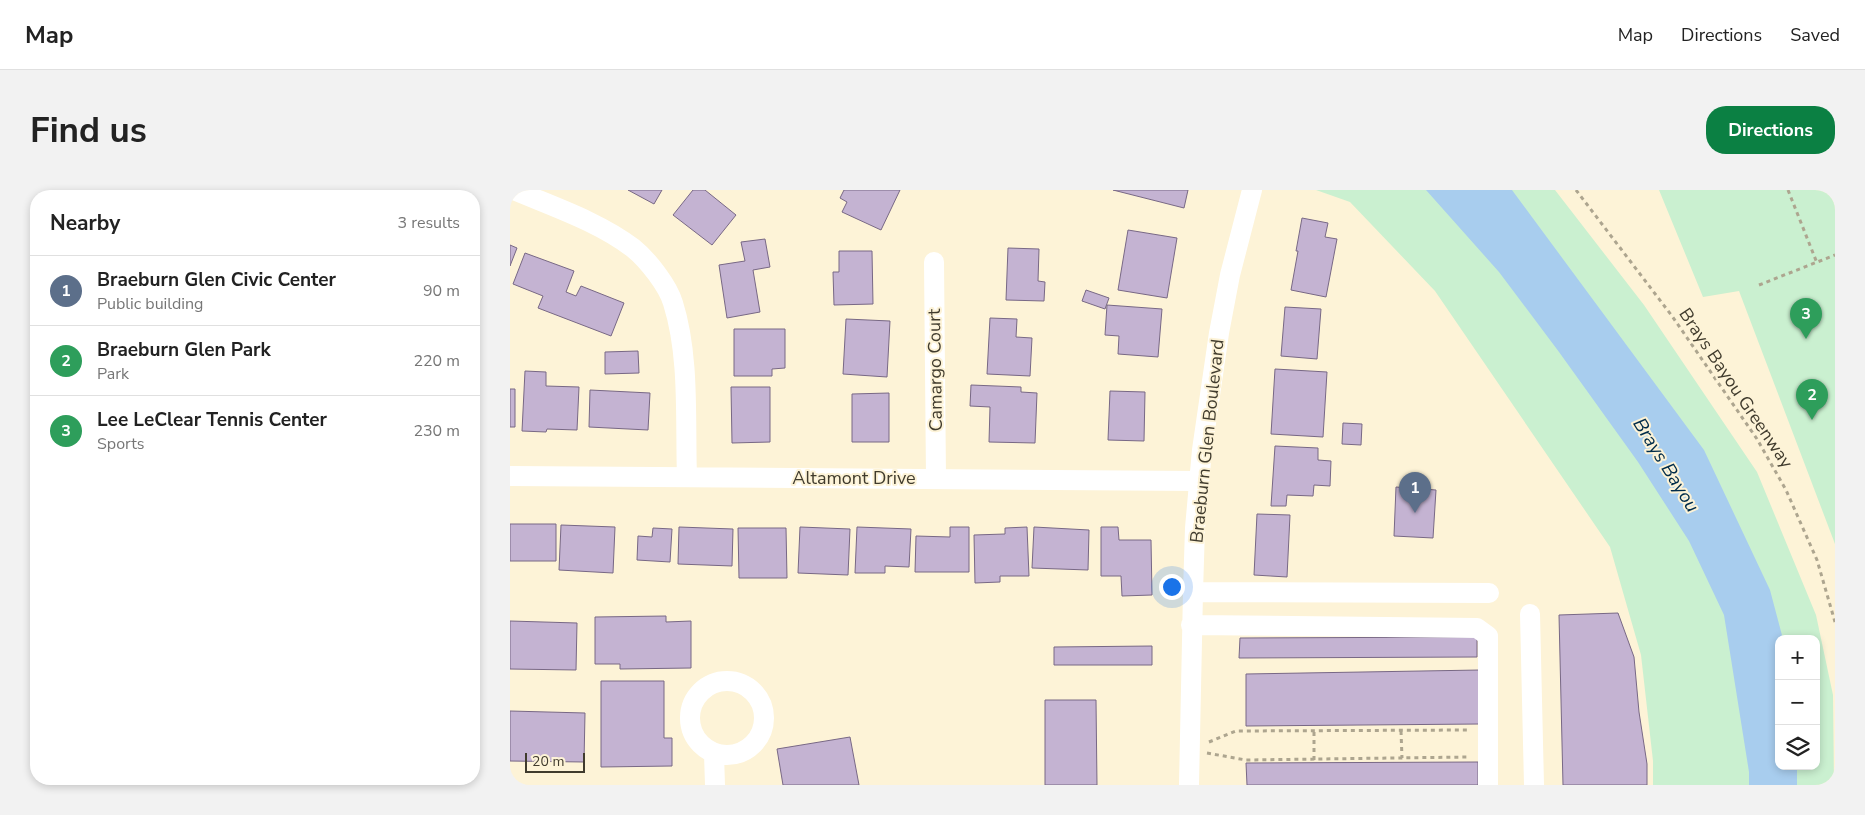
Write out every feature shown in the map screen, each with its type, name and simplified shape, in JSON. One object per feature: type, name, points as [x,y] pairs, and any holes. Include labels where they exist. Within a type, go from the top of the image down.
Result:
[{"type":"street","points":[[514,190],[612,234],[635,250],[658,275],[673,301],[680,330],[684,360],[687,477]]},
{"type":"street","name":"Braeburn Glen Boulevard","points":[[1189,785],[1191,626],[1199,481],[1219,333],[1230,274],[1252,190]]},
{"type":"street","name":"Camargo Court","points":[[934,262],[936,479]]},
{"type":"street","name":"Altamont Drive","points":[[510,476],[1199,481]]},
{"type":"street","points":[[1193,592],[1490,593]]},
{"type":"street","points":[[1530,614],[1534,785]]},
{"type":"street","points":[[1191,626],[1477,628],[1488,636],[1488,785]]},
{"type":"street","points":[[714,754],[716,785]]},
{"type":"path","name":"Brays Bayou Greenway","points":[[1576,190],[1672,316],[1757,440],[1786,490],[1817,560],[1835,622]]},
{"type":"path","points":[[1788,190],[1817,262]]},
{"type":"path","points":[[1759,285],[1835,255]]},
{"type":"path","points":[[1401,730],[1402,758]]},
{"type":"path","points":[[1190,750],[1236,731],[1488,730]]},
{"type":"path","points":[[1314,731],[1314,760]]},
{"type":"path","points":[[1190,750],[1239,760],[1488,757]]},
{"type":"green space","points":[[1316,190],[1555,190],[1644,305],[1757,472],[1816,615],[1833,695],[1834,785],[1653,785],[1653,761],[1641,655],[1610,547],[1435,291],[1350,202]]},
{"type":"green space","points":[[1659,190],[1835,190],[1835,544],[1739,291],[1703,297]]},
{"type":"water","name":"Brays Bayou","points":[[1426,190],[1512,190],[1704,450],[1770,590],[1782,635],[1775,635],[1775,770],[1797,770],[1797,785],[1749,785],[1749,772],[1724,615],[1689,541],[1638,462],[1499,272]]},
{"type":"building","points":[[628,190],[662,190],[654,204]]},
{"type":"building","points":[[693,190],[705,190],[736,215],[712,245],[673,215]]},
{"type":"building","points":[[844,190],[900,190],[881,230],[842,212],[847,202],[840,198]]},
{"type":"building","points":[[1113,190],[1188,190],[1184,208]]},
{"type":"building","points":[[1302,218],[1328,223],[1325,237],[1337,239],[1326,297],[1291,290]]},
{"type":"building","points":[[1128,230],[1177,238],[1167,298],[1118,290]]},
{"type":"building","points":[[765,239],[770,267],[753,270],[760,312],[727,318],[719,265],[745,261],[741,242]]},
{"type":"building","points":[[510,245],[517,248],[510,266]]},
{"type":"building","points":[[1008,248],[1039,249],[1038,281],[1045,282],[1044,301],[1006,300]]},
{"type":"building","points":[[839,251],[872,251],[873,304],[834,305],[833,272],[839,272]]},
{"type":"building","points":[[525,253],[574,271],[566,292],[576,296],[581,286],[624,303],[611,336],[538,308],[543,296],[513,284]]},
{"type":"building","points":[[1086,290],[1109,298],[1105,309],[1082,301]]},
{"type":"building","points":[[1107,305],[1162,309],[1158,357],[1118,354],[1119,336],[1105,335]]},
{"type":"building","points":[[1285,307],[1321,309],[1317,359],[1281,356]]},
{"type":"building","points":[[990,318],[1017,319],[1016,337],[1032,338],[1030,376],[987,374]]},
{"type":"building","points":[[846,319],[890,321],[887,377],[843,374]]},
{"type":"building","points":[[734,329],[785,329],[785,368],[772,369],[772,376],[734,376]]},
{"type":"building","points":[[638,351],[639,373],[605,374],[605,352]]},
{"type":"building","points":[[1275,369],[1327,372],[1323,437],[1271,434]]},
{"type":"building","points":[[525,371],[546,372],[546,386],[579,387],[577,430],[547,429],[546,432],[522,431]]},
{"type":"building","points":[[971,385],[1021,387],[1021,392],[1037,393],[1035,443],[989,442],[990,407],[970,406]]},
{"type":"building","points":[[731,387],[770,387],[770,442],[732,443]]},
{"type":"building","points":[[510,389],[515,389],[515,427],[510,427]]},
{"type":"building","points":[[590,390],[650,393],[648,430],[589,427]]},
{"type":"building","points":[[1110,391],[1145,392],[1144,441],[1108,440]]},
{"type":"building","points":[[889,393],[889,442],[852,442],[852,394]]},
{"type":"building","points":[[1343,423],[1362,424],[1361,445],[1342,444]]},
{"type":"building","points":[[1275,446],[1318,448],[1318,460],[1331,461],[1330,486],[1314,485],[1313,496],[1287,495],[1286,506],[1271,506]]},
{"type":"building","points":[[1396,487],[1436,490],[1433,538],[1394,536]]},
{"type":"building","points":[[1257,514],[1290,515],[1287,577],[1254,575]]},
{"type":"building","points":[[510,524],[556,524],[556,561],[510,561]]},
{"type":"building","points":[[561,525],[615,527],[613,573],[559,570]]},
{"type":"building","points":[[679,527],[733,529],[732,566],[678,564]]},
{"type":"building","points":[[800,527],[850,529],[848,575],[798,573]]},
{"type":"building","points":[[857,527],[911,529],[909,567],[885,566],[885,573],[855,573]]},
{"type":"building","points":[[950,527],[969,527],[969,572],[915,572],[916,536],[950,537]]},
{"type":"building","points":[[1027,527],[1029,576],[1000,576],[1000,582],[975,583],[974,535],[1005,534],[1005,528]]},
{"type":"building","points":[[1034,527],[1089,530],[1088,570],[1032,568]]},
{"type":"building","points":[[1101,527],[1118,527],[1119,540],[1151,540],[1152,595],[1122,596],[1121,576],[1101,576]]},
{"type":"building","points":[[653,528],[672,529],[670,562],[637,560],[638,536],[652,537]]},
{"type":"building","points":[[738,528],[786,528],[787,578],[739,578]]},
{"type":"building","points":[[1618,613],[1634,657],[1639,712],[1647,764],[1647,785],[1563,785],[1559,615]]},
{"type":"building","points":[[666,616],[666,622],[691,621],[691,668],[620,669],[620,664],[595,664],[595,617]]},
{"type":"building","points":[[510,621],[577,623],[576,670],[510,669]]},
{"type":"building","points":[[1477,637],[1477,657],[1239,658],[1240,638]]},
{"type":"building","points":[[1152,646],[1152,665],[1054,665],[1054,647]]},
{"type":"building","points":[[1480,670],[1479,724],[1246,726],[1246,674]]},
{"type":"building","points":[[601,681],[664,681],[664,738],[672,738],[672,766],[601,767]]},
{"type":"building","points":[[1045,700],[1096,700],[1097,785],[1045,785]]},
{"type":"building","points":[[510,711],[585,713],[584,762],[510,761]]},
{"type":"building","points":[[850,737],[859,785],[783,785],[777,749]]},
{"type":"building","points":[[1478,762],[1478,785],[1247,785],[1246,763]]},
{"type":"place","name":"Lee LeClear Tennis Center","points":[[1806,339]]},
{"type":"place","name":"Braeburn Glen Park","points":[[1812,420]]},
{"type":"place","name":"Braeburn Glen Civic Center","points":[[1415,513]]}]
